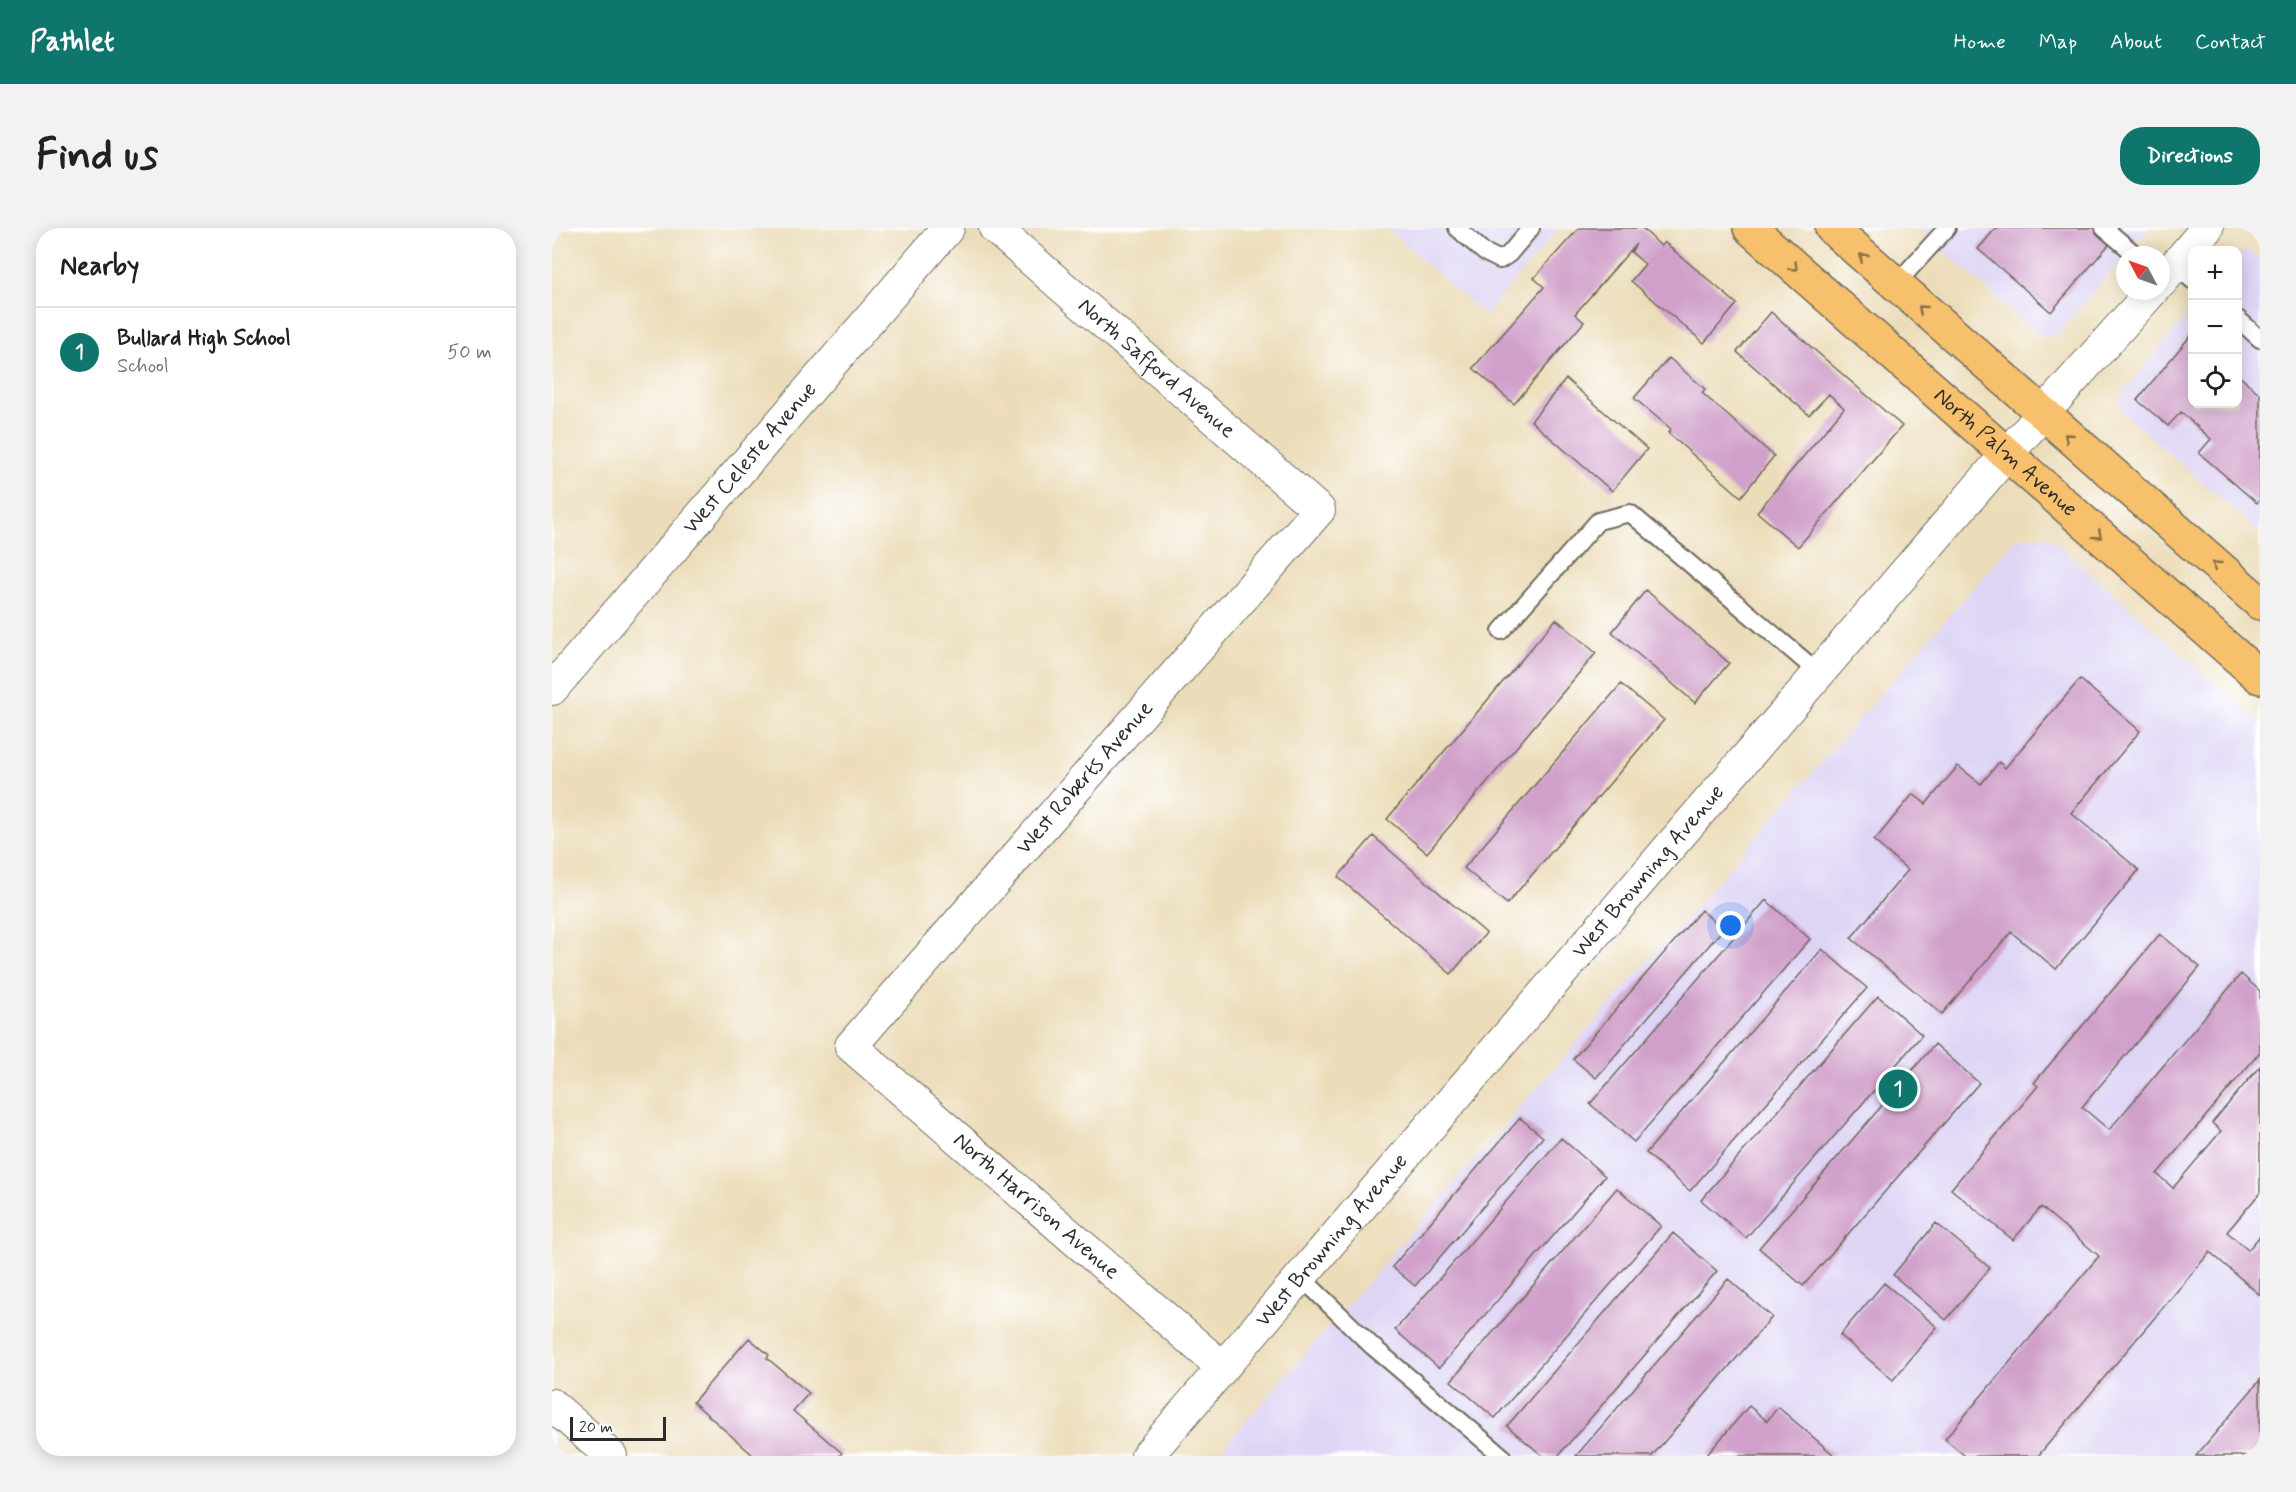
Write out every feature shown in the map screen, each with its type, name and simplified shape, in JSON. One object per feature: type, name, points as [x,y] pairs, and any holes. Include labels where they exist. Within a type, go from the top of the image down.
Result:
[{"type":"main road","name":"North Palm Avenue","points":[[1750,228],[2260,677]]},
{"type":"main road","points":[[1832,228],[2260,603]]},
{"type":"street","name":"West Celeste Avenue","points":[[552,689],[948,228]]},
{"type":"street","name":"North Safford Avenue","points":[[995,228],[1319,510]]},
{"type":"street","name":"West Browning Avenue","points":[[2170,276],[2207,228]]},
{"type":"street","name":"West Browning Avenue","points":[[1147,1456],[2006,455],[2148,300]]},
{"type":"street","name":"West Roberts Avenue","points":[[851,1046],[1319,510]]},
{"type":"street","name":"North Harrison Avenue","points":[[851,1046],[1222,1367]]},
{"type":"street","points":[[552,1405],[611,1456]]},
{"type":"lane","points":[[1457,228],[1484,252],[1500,260],[1509,254],[1531,228]]},
{"type":"lane","points":[[1895,285],[1947,228]]},
{"type":"lane","points":[[2104,228],[2125,246]]},
{"type":"lane","points":[[2242,323],[2260,339]]},
{"type":"lane","points":[[1501,631],[1598,521],[1630,513],[1820,674]]},
{"type":"lane","points":[[1301,1277],[1372,1346],[1502,1456]]},
{"type":"shaded area","points":[[1386,228],[1559,228],[1485,315]]},
{"type":"shaded area","points":[[1918,228],[2149,228],[2134,246],[2116,246],[2116,266],[2057,335],[2041,337]]},
{"type":"shaded area","points":[[2246,248],[2260,260],[2260,533],[2123,413],[2119,403],[2122,393],[2188,316],[2188,408],[2242,408],[2242,254]]},
{"type":"shaded area","points":[[2048,536],[2260,723],[2260,1456],[1216,1456],[2017,538]]},
{"type":"building","points":[[1579,228],[1642,228],[1661,246],[1664,242],[1737,304],[1704,343],[1631,281],[1645,264],[1631,252],[1636,244],[1575,314],[1584,322],[1514,404],[1473,368],[1544,287],[1534,278]]},
{"type":"building","points":[[1996,228],[2096,228],[2112,241],[2051,312],[1978,249]]},
{"type":"building","points":[[1771,312],[1902,426],[1798,547],[1757,512],[1844,408],[1829,394],[1809,415],[1737,352]]},
{"type":"building","points":[[2188,339],[2188,408],[2242,408],[2242,378],[2260,394],[2260,500],[2257,503],[2199,453],[2211,439],[2181,412],[2168,426],[2137,400]]},
{"type":"building","points":[[1669,358],[1705,389],[1702,393],[1774,456],[1741,497],[1668,433],[1671,429],[1634,398]]},
{"type":"building","points":[[1566,379],[1647,449],[1612,491],[1531,421]]},
{"type":"building","points":[[1646,590],[1729,663],[1695,703],[1612,632]]},
{"type":"building","points":[[1556,619],[1596,653],[1427,853],[1387,819]]},
{"type":"building","points":[[2080,679],[2140,731],[2071,813],[2139,870],[2056,969],[2011,932],[1942,1014],[1851,938],[1908,870],[1874,841],[1913,794],[1926,804],[1958,766],[1981,784],[1999,762],[2005,768]]},
{"type":"building","points":[[1621,684],[1664,720],[1507,904],[1464,868]]},
{"type":"building","points":[[1373,836],[1486,933],[1451,974],[1338,877]]},
{"type":"building","points":[[1766,900],[1810,939],[1634,1142],[1590,1104]]},
{"type":"building","points":[[1701,910],[1723,929],[1596,1078],[1573,1059]]},
{"type":"building","points":[[2160,934],[2200,967],[2082,1107],[2109,1130],[2241,974],[2260,991],[2260,1052],[2157,1174],[2173,1188],[2221,1131],[2212,1123],[2260,1066],[2260,1193],[2227,1232],[2248,1250],[2260,1236],[2260,1295],[2210,1252],[2038,1456],[1965,1456],[1945,1439],[2099,1256],[2041,1207],[2013,1240],[1951,1189],[2038,1086],[2034,1083]]},
{"type":"building","points":[[1822,949],[1867,988],[1690,1191],[1646,1153]]},
{"type":"building","points":[[1878,996],[1922,1035],[1746,1238],[1701,1200]]},
{"type":"building","points":[[1935,1044],[1979,1083],[1803,1286],[1759,1248]]},
{"type":"building","points":[[1520,1118],[1543,1137],[1415,1286],[1392,1267]]},
{"type":"building","points":[[1561,1138],[1605,1176],[1439,1368],[1395,1330]]},
{"type":"building","points":[[1617,1188],[1661,1226],[1495,1418],[1451,1381]]},
{"type":"building","points":[[1936,1223],[1990,1268],[1946,1320],[1893,1275]]},
{"type":"building","points":[[1673,1233],[1717,1271],[1558,1456],[1543,1456],[1507,1426]]},
{"type":"building","points":[[1728,1279],[1772,1317],[1652,1456],[1576,1456]]},
{"type":"building","points":[[1884,1283],[1937,1327],[1893,1380],[1840,1335]]},
{"type":"building","points":[[749,1338],[769,1355],[767,1358],[809,1393],[793,1411],[842,1453],[839,1456],[754,1456],[693,1402]]},
{"type":"building","points":[[2260,1380],[2260,1456],[2196,1456]]},
{"type":"building","points":[[1749,1406],[1767,1421],[1778,1407],[1835,1456],[1706,1456]]},
{"type":"place","name":"Bullard High School","points":[[1898,1089]]}]
